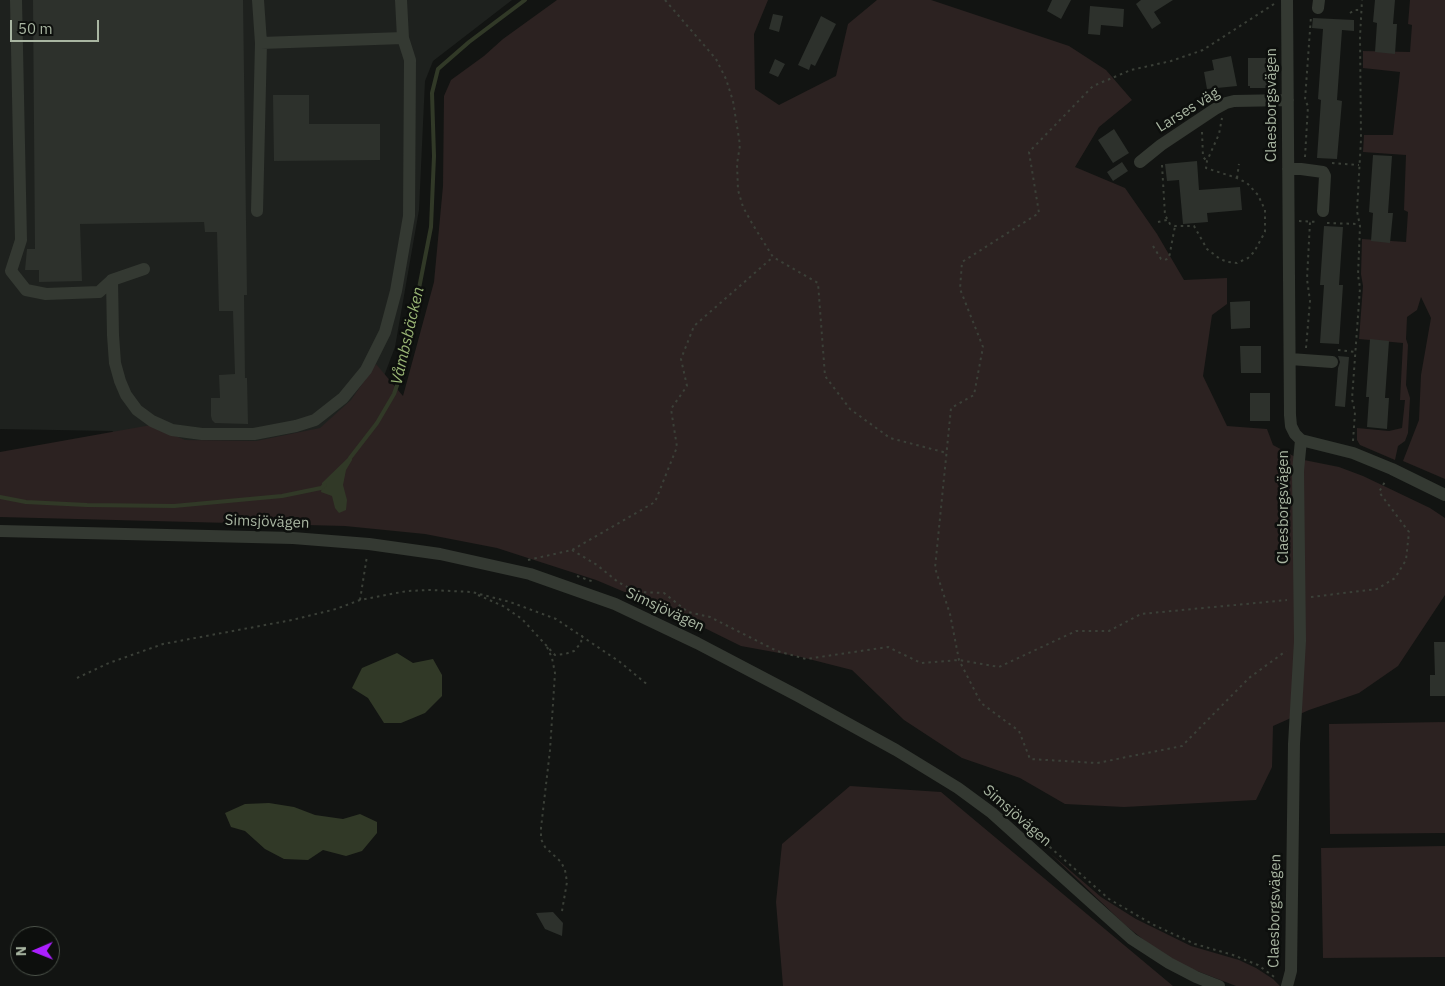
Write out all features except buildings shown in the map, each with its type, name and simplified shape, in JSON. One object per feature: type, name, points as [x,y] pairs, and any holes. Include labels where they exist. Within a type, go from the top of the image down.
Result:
[{"type":"street","points":[[16,0],[21,240],[11,271],[26,290],[46,294],[100,292],[112,280],[144,270]]},
{"type":"street","points":[[257,211],[261,44],[258,0]]},
{"type":"street","points":[[112,280],[115,363],[120,381],[126,396],[137,410],[152,421],[172,430],[202,434],[254,434],[296,426],[315,420],[343,398],[366,370],[385,332],[396,291],[409,216],[410,60],[403,38],[401,0]]},
{"type":"street","name":"Claesborgsvägen","points":[[1282,983],[1291,971],[1294,744],[1301,599],[1298,471],[1301,440],[1294,434],[1290,420],[1295,169],[1288,100],[1287,0]]},
{"type":"street","points":[[261,44],[403,38]]},
{"type":"street","name":"Larses väg","points":[[1140,162],[1161,145],[1224,104],[1234,101],[1288,100]]},
{"type":"street","points":[[1295,169],[1323,172],[1325,176],[1323,211]]},
{"type":"street","points":[[1290,359],[1332,362]]},
{"type":"street","points":[[1301,440],[1353,453],[1392,469],[1445,495]]},
{"type":"street","name":"Simsjövägen","points":[[0,531],[293,538],[369,544],[440,554],[530,574],[615,604],[697,643],[896,750],[958,788],[992,813],[1132,939],[1169,964],[1219,986]]},
{"type":"path","points":[[665,0],[716,59],[726,79],[733,101],[740,145],[737,164],[738,190],[743,207],[762,242],[773,257],[818,283],[825,376],[850,409],[890,438],[947,453]]},
{"type":"path","points":[[1280,0],[1203,50],[1171,61],[1131,70],[1093,86],[1029,152],[1039,213],[962,262],[960,289],[983,347],[974,395],[951,408],[935,568],[950,614],[959,660],[981,703],[1019,731],[1030,759],[1097,763],[1182,746],[1249,678],[1300,641]]},
{"type":"path","points":[[1353,453],[1355,412],[1352,399],[1360,288],[1358,275],[1360,226],[1357,211],[1362,0]]},
{"type":"path","points":[[1295,169],[1304,161],[1308,106],[1305,100],[1310,16],[1318,4]]},
{"type":"path","points":[[1350,13],[1355,10],[1361,10]]},
{"type":"path","points":[[1162,165],[1165,215],[1167,220],[1174,226],[1194,226],[1207,249],[1220,259],[1237,263],[1248,258],[1254,252],[1265,232],[1265,210],[1258,195],[1247,183],[1206,168],[1207,161],[1219,134],[1224,104]]},
{"type":"path","points":[[1200,119],[1203,157],[1207,161]]},
{"type":"path","points":[[1237,178],[1239,164]]},
{"type":"path","points":[[1158,222],[1167,220]]},
{"type":"path","points":[[1306,348],[1310,301],[1306,279],[1310,222]]},
{"type":"path","points":[[1153,246],[1161,260],[1169,258],[1174,226]]},
{"type":"path","points":[[536,564],[526,561],[572,550],[655,502],[677,446],[671,409],[687,386],[680,359],[694,326],[773,257]]},
{"type":"path","points":[[572,550],[618,582],[637,592],[664,593],[688,612],[710,617],[777,651],[806,658],[888,647],[921,663],[959,660],[999,667],[1076,631],[1109,631],[1141,614],[1301,599],[1377,589],[1396,578],[1406,560],[1409,532],[1380,492],[1392,469]]},
{"type":"path","points":[[360,600],[369,544]]},
{"type":"path","points":[[571,575],[598,584]]},
{"type":"path","points":[[77,678],[109,663],[163,644],[292,620],[336,609],[360,600],[407,591],[472,592],[510,602],[556,619],[620,662],[650,686]]},
{"type":"path","points":[[472,592],[503,606],[522,619],[547,648],[555,654],[565,654],[574,651],[582,643],[582,635]]},
{"type":"path","points":[[547,648],[552,658],[555,672],[550,750],[541,839],[545,848],[561,862],[565,870],[567,882],[562,911]]},
{"type":"path","points":[[1030,830],[1109,899],[1154,925],[1195,944],[1233,955],[1258,965],[1282,983]]},
{"type":"shaded area","points":[[0,0],[512,0],[433,61],[425,81],[419,210],[395,347],[378,392],[331,452],[142,451],[112,431],[0,429]]},
{"type":"shaded area","points":[[557,0],[768,0],[754,34],[755,89],[779,105],[836,76],[848,24],[877,0],[931,0],[1069,46],[1106,70],[1132,100],[1099,127],[1075,167],[1125,188],[1157,234],[1184,280],[1227,278],[1227,304],[1212,315],[1203,376],[1227,426],[1267,429],[1273,445],[1299,459],[1339,467],[1363,476],[1430,508],[1445,518],[1445,595],[1398,666],[1359,693],[1309,710],[1273,726],[1272,767],[1256,800],[1124,807],[1065,804],[1020,778],[962,758],[904,720],[852,670],[801,657],[741,646],[670,611],[596,580],[497,548],[425,534],[345,526],[0,517],[0,452],[151,425],[185,440],[256,441],[320,428],[351,400],[376,364],[403,396],[434,282],[443,186],[444,96],[451,80]]},
{"type":"shaded area","points":[[1410,0],[1445,0],[1445,479],[1403,461],[1419,420],[1421,375],[1431,318],[1421,297],[1417,310],[1407,317],[1406,385],[1410,398],[1408,433],[1405,441],[1398,446],[1395,460],[1360,445],[1357,440],[1357,428],[1389,431],[1402,428],[1405,400],[1400,400],[1403,343],[1359,339],[1363,286],[1361,274],[1362,239],[1406,242],[1408,212],[1404,210],[1406,155],[1363,152],[1364,135],[1393,135],[1400,72],[1363,68],[1363,51],[1410,52],[1412,25],[1408,24]]},
{"type":"shaded area","points":[[352,454],[352,460],[346,470],[343,485],[347,500],[346,510],[339,513],[335,508],[332,496],[321,492],[322,483]]},
{"type":"shaded area","points":[[397,653],[413,663],[433,659],[442,675],[442,696],[425,713],[401,723],[384,723],[368,698],[352,688],[362,668]]},
{"type":"shaded area","points":[[1445,722],[1445,833],[1330,834],[1329,724]]},
{"type":"shaded area","points":[[850,786],[941,792],[1173,986],[783,986],[776,902],[782,844]]},
{"type":"shaded area","points":[[269,803],[294,807],[315,815],[343,819],[360,814],[377,822],[377,833],[362,851],[346,856],[323,850],[308,860],[284,859],[265,849],[245,831],[231,827],[225,813],[245,804]]},
{"type":"shaded area","points":[[1445,846],[1445,957],[1323,958],[1321,848]]},
{"type":"shaded area","points":[[1050,853],[1101,897],[1136,919],[1191,946],[1239,960],[1256,968],[1280,986],[1236,986],[1184,966],[1154,948],[1125,925]]},
{"type":"waterway","name":"Våmbsbäcken","points":[[350,458],[377,423],[394,394],[404,365],[431,227],[434,156],[432,93],[438,69],[469,42],[525,0]]},
{"type":"waterway","name":"Våmbsbäcken","points":[[0,497],[26,502],[174,506],[282,496],[321,488],[325,485]]}]
